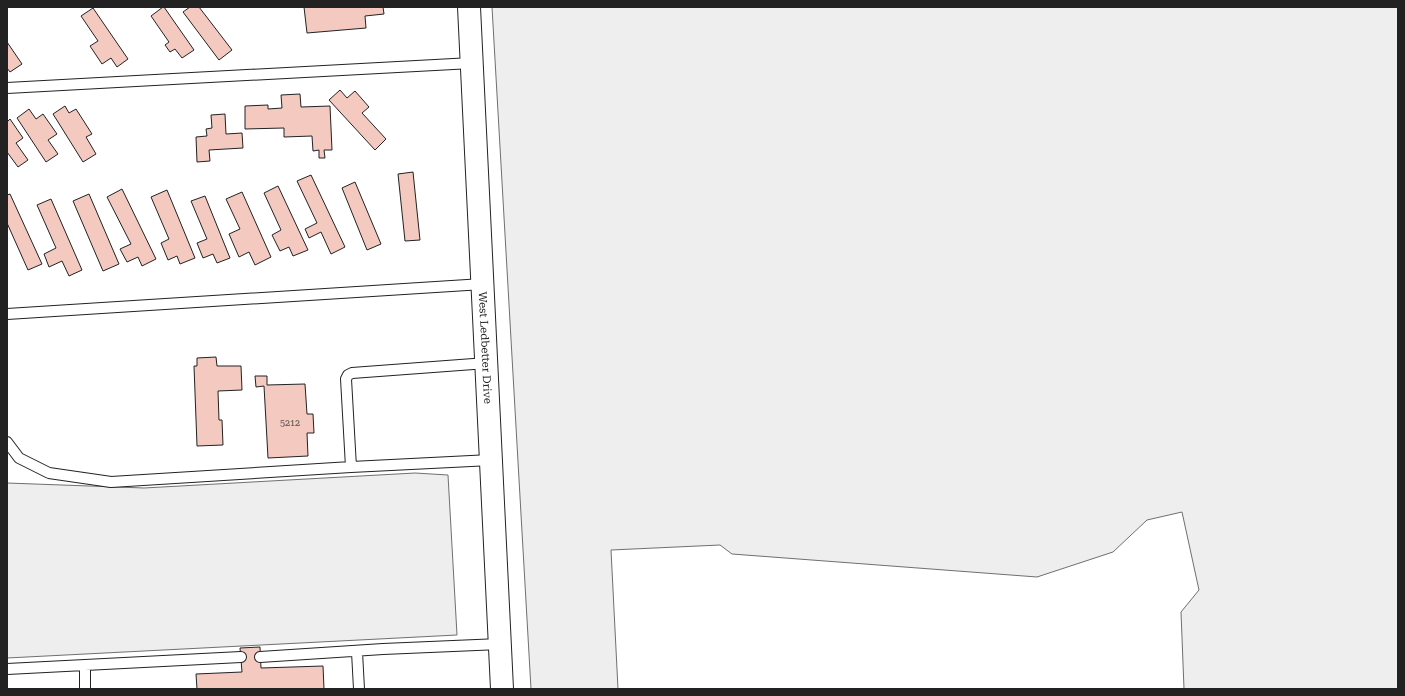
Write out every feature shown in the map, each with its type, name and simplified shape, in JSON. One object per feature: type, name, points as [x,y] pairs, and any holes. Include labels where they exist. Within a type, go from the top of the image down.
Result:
[{"type":"street","name":"West Ledbetter Drive","points":[[469,7],[502,689]]},
{"type":"lane","points":[[7,88],[472,63]]},
{"type":"lane","points":[[7,314],[483,284]]},
{"type":"lane","points":[[351,467],[346,379],[348,375],[352,373],[487,363]]},
{"type":"lane","points":[[7,442],[19,458],[49,473],[111,482],[491,460]]},
{"type":"lane","points":[[260,658],[383,649],[500,644]]},
{"type":"lane","points":[[357,652],[359,689]]},
{"type":"lane","points":[[7,669],[241,657]]},
{"type":"lane","points":[[85,665],[85,689]]},
{"type":"shaded area","points":[[492,7],[1398,7],[1398,689],[1184,689],[1181,612],[1199,590],[1182,512],[1147,520],[1113,552],[1037,577],[732,554],[720,545],[611,550],[618,689],[531,689]]},
{"type":"shaded area","points":[[415,473],[448,475],[457,635],[7,658],[7,483],[144,488]]},
{"type":"building","points":[[163,7],[194,50],[182,58],[175,49],[170,52],[165,45],[169,42],[151,16]]},
{"type":"building","points":[[190,7],[199,7],[232,50],[219,60],[183,12]]},
{"type":"building","points":[[304,7],[383,7],[384,14],[365,16],[366,28],[307,33]]},
{"type":"building","points":[[93,8],[128,59],[117,67],[111,58],[102,64],[90,46],[98,41],[81,16]]},
{"type":"building","points":[[7,42],[22,64],[10,72],[7,68]]},
{"type":"building","points":[[340,90],[347,98],[355,91],[369,107],[362,113],[386,139],[375,150],[329,100]]},
{"type":"building","points":[[300,94],[301,107],[330,106],[332,150],[324,150],[325,158],[319,158],[319,150],[313,151],[312,136],[284,137],[284,128],[245,129],[245,106],[268,105],[268,109],[282,108],[281,95]]},
{"type":"building","points":[[65,106],[69,113],[76,109],[92,134],[86,137],[96,154],[83,162],[53,114]]},
{"type":"building","points":[[29,109],[36,119],[43,114],[57,134],[48,140],[58,154],[46,162],[17,118]]},
{"type":"building","points":[[225,114],[226,134],[242,133],[243,148],[209,150],[210,161],[197,162],[196,137],[207,136],[206,129],[212,128],[211,115]]},
{"type":"building","points":[[10,119],[23,138],[16,143],[28,160],[18,167],[7,152],[7,122]]},
{"type":"building","points":[[413,172],[420,240],[405,241],[398,174]]},
{"type":"building","points":[[311,175],[345,247],[331,254],[321,232],[309,238],[305,229],[317,223],[297,181]]},
{"type":"building","points":[[355,182],[381,244],[367,250],[342,188]]},
{"type":"building","points":[[278,186],[308,250],[293,256],[289,247],[280,251],[272,235],[281,230],[264,193]]},
{"type":"building","points":[[122,189],[156,259],[142,266],[138,257],[127,262],[120,249],[131,244],[107,197]]},
{"type":"building","points":[[167,190],[195,258],[180,264],[177,256],[168,260],[161,243],[169,239],[151,197]]},
{"type":"building","points":[[242,192],[271,257],[255,265],[249,252],[239,257],[229,234],[240,229],[226,199]]},
{"type":"building","points":[[10,194],[42,264],[28,270],[7,223],[7,195]]},
{"type":"building","points":[[89,194],[119,264],[103,271],[73,201]]},
{"type":"building","points":[[205,196],[230,258],[217,263],[213,254],[203,258],[197,243],[207,239],[191,201]]},
{"type":"building","points":[[51,199],[82,270],[69,276],[62,261],[49,267],[44,254],[56,248],[37,205]]},
{"type":"building","points":[[216,357],[217,366],[241,366],[242,390],[218,391],[219,420],[222,420],[223,445],[197,446],[194,366],[197,366],[197,358]]},
{"type":"building","points":[[255,376],[267,376],[267,385],[305,384],[307,414],[313,414],[314,433],[307,433],[308,456],[268,458],[264,386],[256,387]]},
{"type":"building","points":[[260,647],[261,668],[323,666],[324,689],[197,689],[196,674],[242,672],[240,648]]}]
